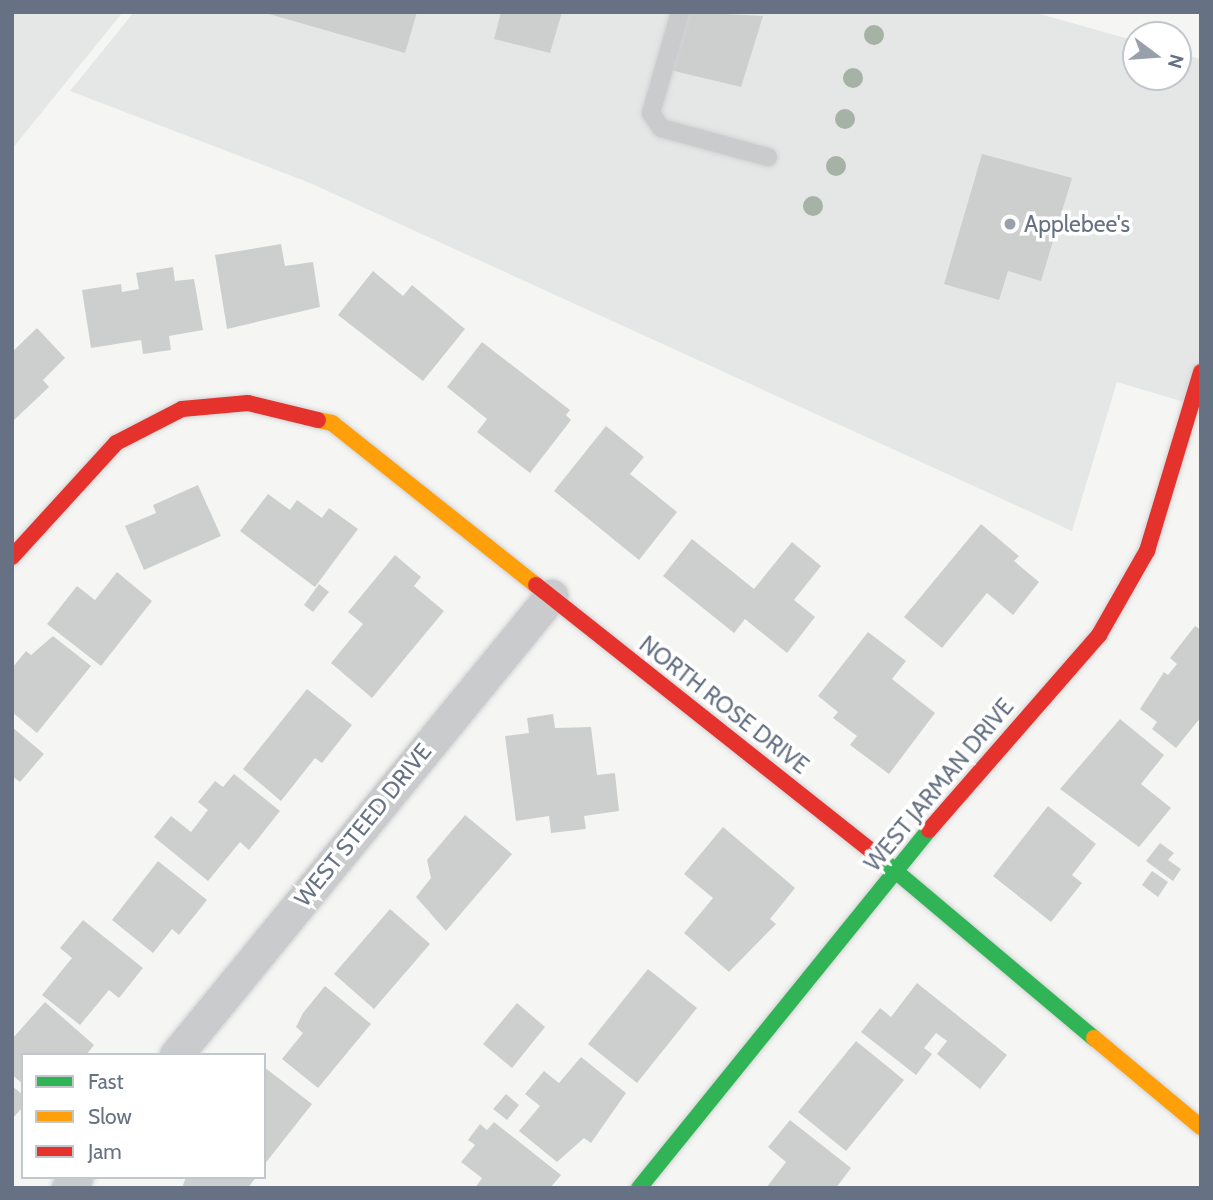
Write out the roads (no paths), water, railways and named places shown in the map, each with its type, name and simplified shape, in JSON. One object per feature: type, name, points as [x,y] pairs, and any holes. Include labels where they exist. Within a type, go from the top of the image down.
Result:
[{"type":"street","name":"WEST JARMAN DRIVE","points":[[639,1188],[897,871],[1099,635],[1147,551],[1201,372]]},
{"type":"street","name":"NORTH ROSE DRIVE","points":[[12,557],[116,443],[182,409],[248,403],[332,423],[897,871],[1201,1127]]},
{"type":"street","name":"WEST STEED DRIVE","points":[[178,1053],[551,596]]},
{"type":"lane","points":[[680,12],[651,113],[661,128],[768,157]]},
{"type":"place","name":"Applebee's","points":[[1010,224]]}]
